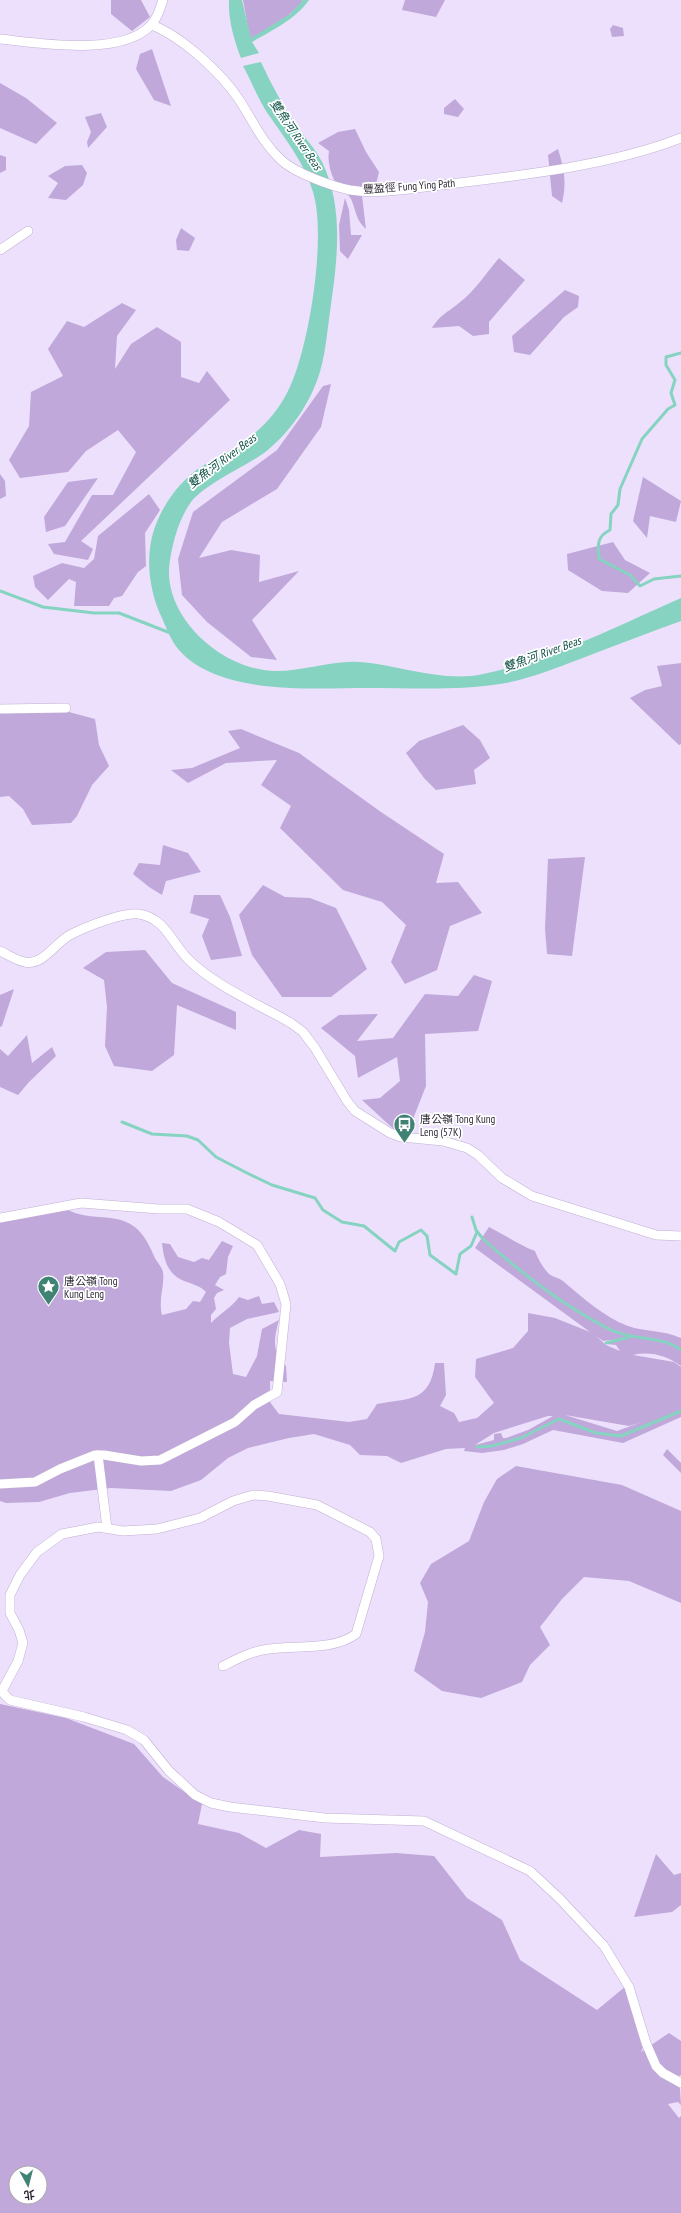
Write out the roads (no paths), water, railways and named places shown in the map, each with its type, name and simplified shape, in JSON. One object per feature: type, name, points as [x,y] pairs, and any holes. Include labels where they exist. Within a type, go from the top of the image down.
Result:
[{"type":"street","points":[[0,39],[62,45],[107,43],[136,36],[152,24],[163,0]]},
{"type":"street","name":"豐盈徑 Fung Ying Path","points":[[152,24],[175,36],[225,80],[240,101],[263,140],[283,162],[298,171],[350,190],[374,191],[412,188],[559,169],[663,146],[681,138]]},
{"type":"street","points":[[0,250],[28,231]]},
{"type":"street","points":[[0,709],[66,708]]},
{"type":"street","points":[[0,951],[25,962],[33,962],[41,959],[69,935],[91,926],[130,914],[152,917],[160,922],[187,959],[204,974],[291,1023],[303,1032],[315,1048],[347,1102],[356,1111],[390,1133],[401,1137],[443,1141],[467,1148],[478,1155],[502,1178],[532,1196],[656,1235],[681,1236]]},
{"type":"street","points":[[0,1218],[81,1203],[159,1209],[187,1209],[219,1222],[257,1245],[285,1295],[286,1314],[278,1372],[277,1392],[254,1405],[235,1422],[160,1460],[141,1461],[98,1455],[60,1469],[35,1482],[0,1484]]},
{"type":"street","points":[[98,1455],[107,1528]]},
{"type":"street","points":[[224,1666],[249,1653],[270,1649],[336,1644],[349,1639],[356,1634],[379,1556],[376,1539],[370,1532],[317,1505],[268,1496],[243,1497],[200,1518],[163,1528],[123,1531],[98,1526],[62,1534],[38,1552],[20,1575],[10,1595],[8,1607],[23,1644],[18,1662],[3,1689],[6,1697],[10,1700],[84,1717],[127,1730],[144,1740],[169,1771],[195,1796],[211,1802],[230,1808],[325,1818],[424,1821],[530,1871],[604,1946],[629,1987],[646,2043],[656,2066],[663,2073],[681,2083]]},
{"type":"water","points":[[229,0],[242,0],[251,38],[290,14],[303,0],[309,0],[304,7],[290,19],[252,42],[259,53],[241,58],[229,15]]},
{"type":"water","name":"雙魚河 River Beas","points":[[261,62],[290,116],[322,162],[329,181],[337,220],[336,260],[332,300],[326,345],[320,371],[310,397],[293,424],[272,447],[264,453],[215,482],[197,495],[186,509],[182,517],[173,543],[169,569],[171,588],[178,607],[188,624],[202,639],[218,652],[236,662],[254,668],[284,671],[338,663],[360,662],[437,675],[468,676],[509,668],[559,651],[681,598],[681,621],[525,678],[489,686],[472,687],[420,689],[321,689],[268,686],[242,682],[218,675],[197,665],[179,650],[169,635],[158,610],[151,584],[149,557],[152,536],[156,524],[168,501],[184,481],[204,465],[245,441],[267,422],[281,404],[296,372],[303,349],[314,293],[318,236],[317,212],[313,192],[300,161],[264,108],[243,66]]},
{"type":"waterway","points":[[681,353],[666,357],[666,365],[675,380],[671,393],[675,405],[668,409],[642,439],[620,489],[618,505],[611,514],[610,530],[600,539],[598,550],[599,559],[630,575],[640,586],[654,579],[681,576]]},
{"type":"waterway","points":[[0,591],[43,607],[94,613],[119,613],[173,634]]},
{"type":"waterway","points":[[122,1122],[152,1134],[187,1136],[198,1140],[216,1157],[245,1172],[272,1185],[315,1198],[323,1210],[342,1222],[364,1226],[395,1251],[399,1242],[421,1230],[427,1236],[430,1255],[456,1274],[460,1254],[471,1246],[477,1232]]},
{"type":"waterway","points":[[472,1217],[476,1230],[483,1239],[527,1276],[576,1310],[618,1333],[665,1342],[681,1350]]},
{"type":"waterway","points":[[606,1343],[630,1337]]},
{"type":"waterway","points":[[477,1447],[492,1446],[521,1438],[559,1419],[596,1433],[621,1436],[681,1411]]},
{"type":"place","name":"唐公嶺 Tong Kung Leng (57K)","points":[[405,1144]]},
{"type":"place","name":"唐公嶺 Tong Kung Leng","points":[[49,1306]]}]
